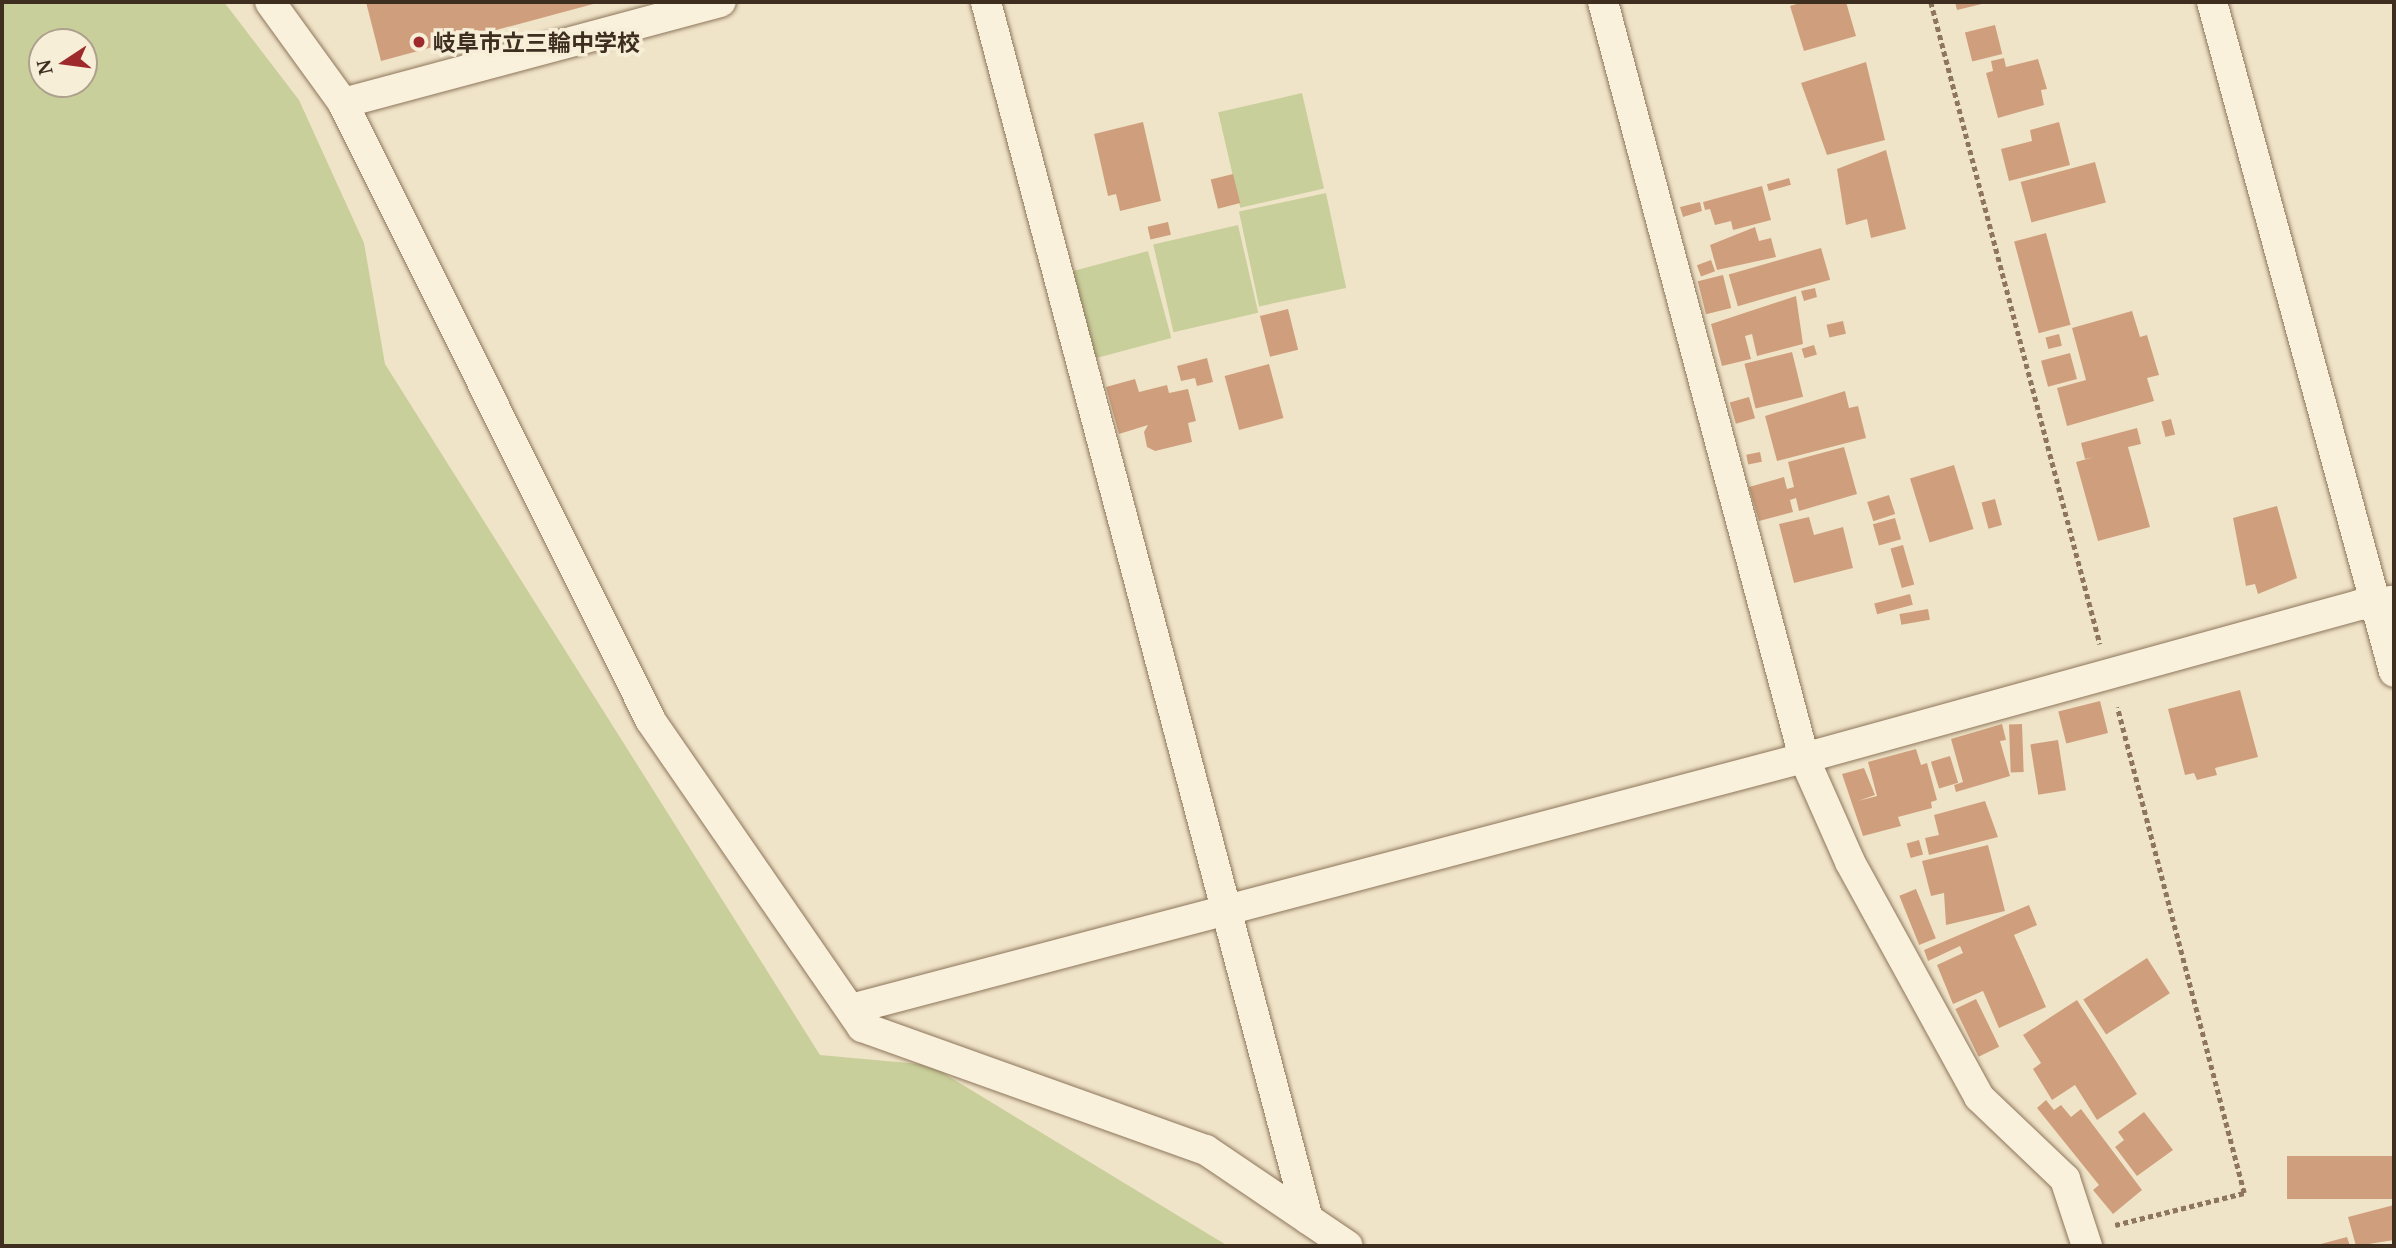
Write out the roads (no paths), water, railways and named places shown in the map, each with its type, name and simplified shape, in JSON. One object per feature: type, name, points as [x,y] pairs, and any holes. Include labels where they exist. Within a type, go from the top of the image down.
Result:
[{"type":"street","points":[[270,2],[343,103],[651,721],[862,1027],[1206,1150],[1348,1246]]},
{"type":"street","points":[[343,103],[722,2]]},
{"type":"street","points":[[986,2],[1308,1219]]},
{"type":"street","points":[[1604,2],[1804,758],[1850,862],[1979,1097],[2065,1179],[2087,1246]]},
{"type":"street","points":[[2212,2],[2386,603],[2394,672]]},
{"type":"street","points":[[851,1009],[1804,758],[2359,605],[2386,603]]},
{"type":"place","name":"岐阜市立三輪中学校","points":[[419,42]]}]
